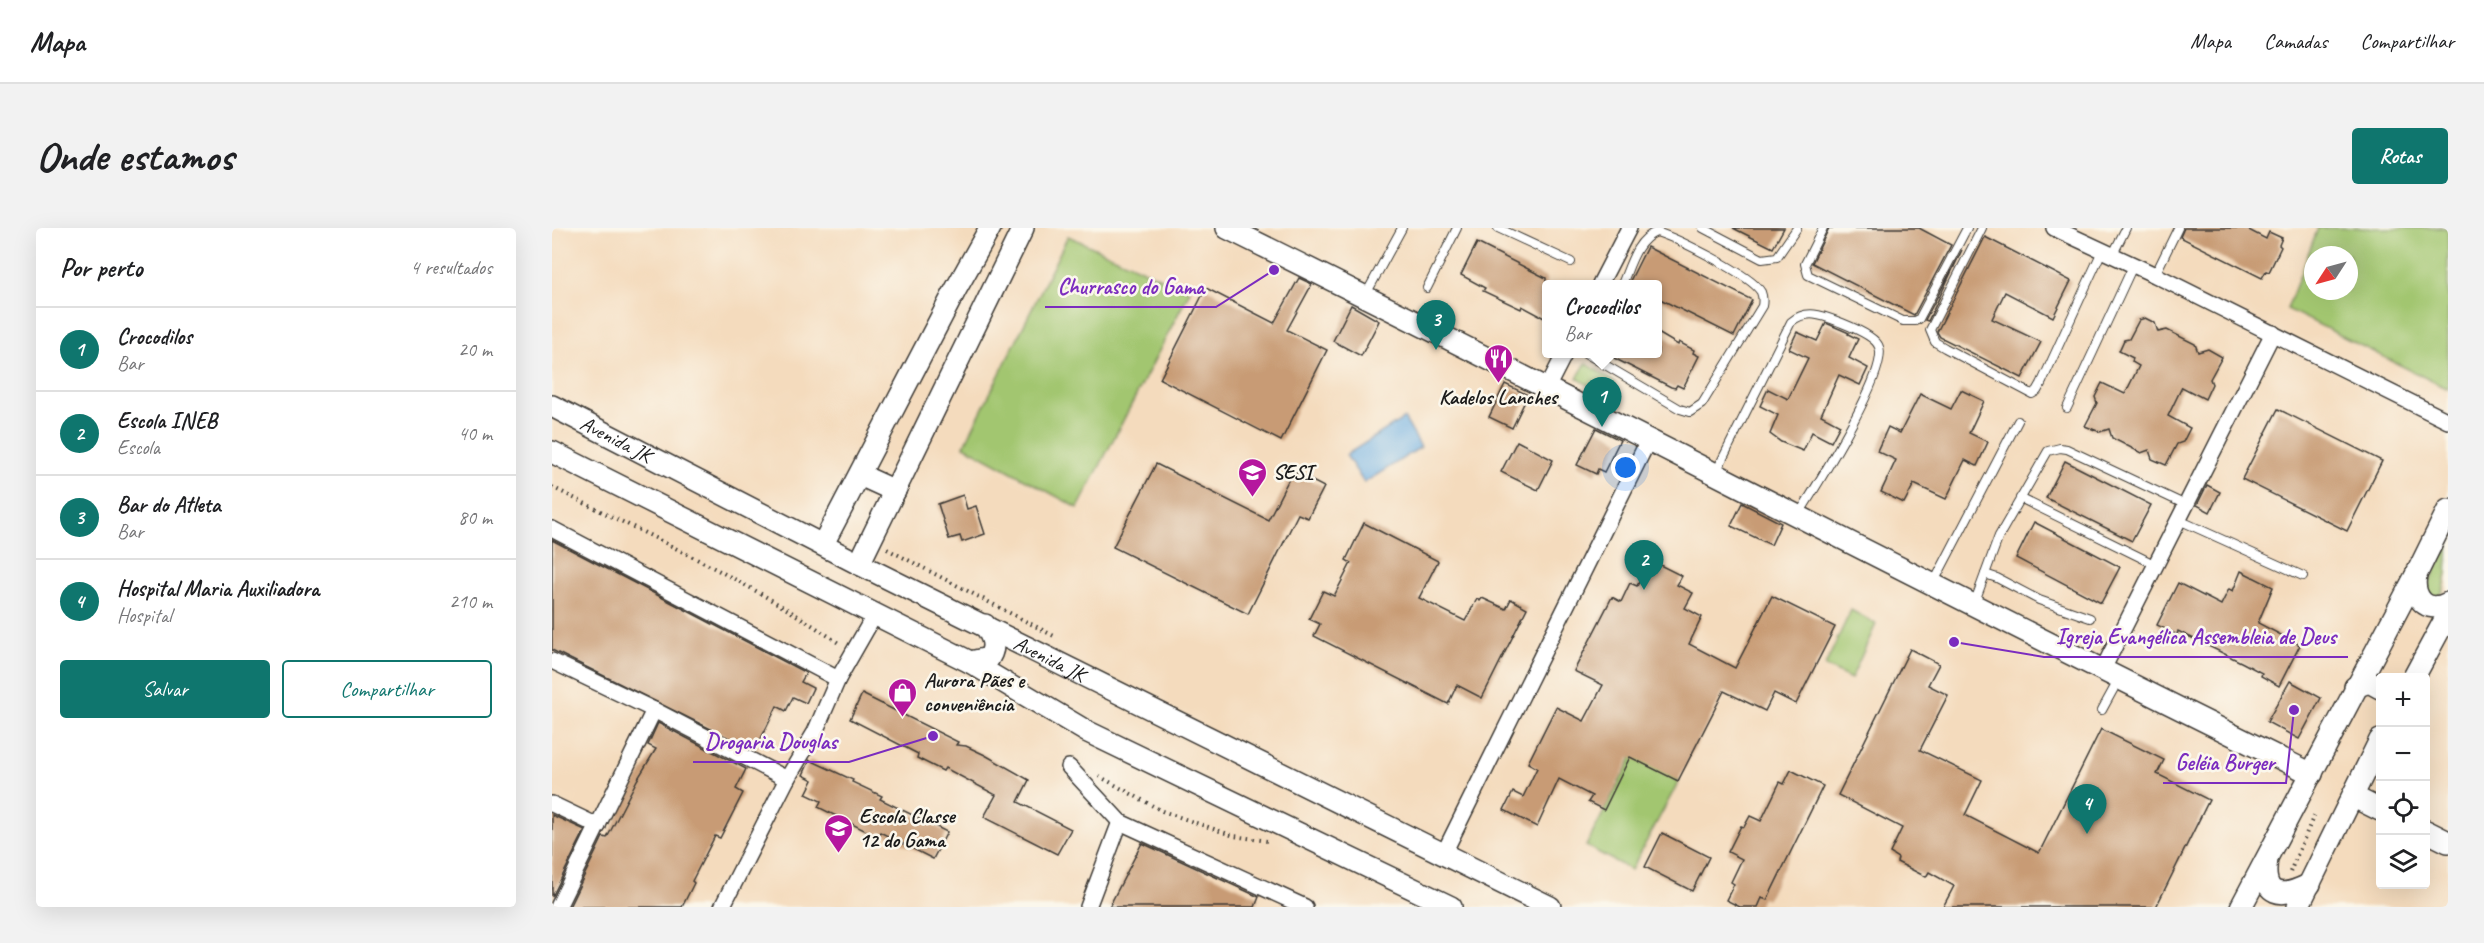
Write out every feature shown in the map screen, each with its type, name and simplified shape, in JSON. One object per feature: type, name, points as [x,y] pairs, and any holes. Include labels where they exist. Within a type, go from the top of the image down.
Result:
[{"type":"main road","points":[[823,544],[990,228]]},
{"type":"main road","points":[[859,564],[1023,228]]},
{"type":"main road","points":[[1227,228],[1649,439],[2110,675],[2312,774]]},
{"type":"main road","name":"Avenida JK","points":[[552,406],[859,564],[1123,696],[1210,736],[1550,907]]},
{"type":"main road","name":"Avenida JK","points":[[552,452],[874,616],[970,662],[1086,731],[1451,907]]},
{"type":"main road","points":[[860,475],[895,491]]},
{"type":"main road","points":[[2241,907],[2448,510]]},
{"type":"main road","points":[[2416,575],[2416,595],[2423,604],[2434,608],[2448,603]]},
{"type":"main road","points":[[2417,673],[2448,614]]},
{"type":"main road","points":[[970,662],[989,658],[993,652],[993,639],[985,625]]},
{"type":"main road","points":[[2355,687],[2369,682],[2376,686]]},
{"type":"main road","points":[[2298,907],[2376,749]]},
{"type":"main road","points":[[2354,797],[2376,808]]},
{"type":"main road","points":[[2430,833],[2448,842]]},
{"type":"main road","points":[[2267,855],[2266,879],[2274,890],[2281,894],[2310,884]]},
{"type":"street","points":[[1603,280],[1629,228]]},
{"type":"street","points":[[2054,228],[2155,275],[2448,421]]},
{"type":"street","points":[[2110,675],[2156,565],[2273,333]]},
{"type":"street","points":[[1547,388],[1563,358]]},
{"type":"street","points":[[1443,855],[1649,439]]},
{"type":"street","points":[[552,529],[838,679]]},
{"type":"street","points":[[722,907],[787,778],[815,732],[838,679],[874,616]]},
{"type":"street","points":[[552,662],[654,710],[787,778]]},
{"type":"street","points":[[558,907],[654,710]]},
{"type":"street","points":[[1069,767],[1120,822],[1305,907]]},
{"type":"street","points":[[552,804],[598,826]]},
{"type":"street","points":[[1088,907],[1120,822]]},
{"type":"lane","points":[[1364,297],[1402,228]]},
{"type":"lane","points":[[1427,288],[1457,228]]},
{"type":"lane","points":[[1498,228],[1571,262]]},
{"type":"lane","points":[[1703,228],[1768,260],[1777,257],[1797,228]]},
{"type":"lane","points":[[1823,228],[1805,264],[1808,275],[1909,322],[1919,319],[1967,228]]},
{"type":"lane","points":[[1982,228],[1929,330],[1935,342],[1944,348],[2032,394],[2041,384],[2107,253],[2126,228]]},
{"type":"lane","points":[[2155,275],[2178,228]]},
{"type":"lane","points":[[1595,358],[1680,409],[1690,412],[1702,404],[1762,306],[1763,297],[1753,283],[1722,263],[1656,232],[1641,243],[1624,280]]},
{"type":"lane","points":[[2067,408],[2133,266]]},
{"type":"lane","points":[[1715,473],[1791,322],[1798,316],[1812,313],[1843,323],[1876,341],[1880,348],[1880,364],[1846,436],[1798,515]]},
{"type":"lane","points":[[1933,584],[2018,421]]},
{"type":"lane","points":[[1973,605],[1999,536],[2044,455],[2060,447],[2067,448],[2186,505]]},
{"type":"lane","points":[[2020,498],[2156,565]]},
{"type":"lane","points":[[2179,520],[2303,576]]},
{"type":"lane","points":[[1985,574],[2039,600],[2090,618]]},
{"type":"lane","points":[[2102,710],[2110,675]]},
{"type":"path","points":[[552,487],[735,580],[813,625],[852,653]]},
{"type":"path","points":[[871,540],[1055,637]]},
{"type":"path","points":[[1069,767],[1107,778],[1162,811],[1234,836],[1278,843]]},
{"type":"green space","points":[[2318,228],[2448,228],[2448,389],[2287,309],[2304,265],[2304,300],[2358,300],[2358,246],[2311,246]]},
{"type":"green space","points":[[1068,236],[1190,291],[1078,508],[964,446]]},
{"type":"green space","points":[[1586,363],[1616,383],[1607,397],[1577,378]]},
{"type":"green space","points":[[2448,545],[2445,583],[2437,599],[2430,595],[2427,587]]},
{"type":"green space","points":[[1851,610],[1876,624],[1851,679],[1825,666]]},
{"type":"green space","points":[[1633,756],[1679,781],[1631,870],[1586,846]]},
{"type":"water","points":[[1404,418],[1421,447],[1364,483],[1346,455]]},
{"type":"building","points":[[1733,228],[1784,228],[1773,248]]},
{"type":"building","points":[[1829,228],[1919,228],[1951,245],[1914,315],[1812,263]]},
{"type":"building","points":[[2184,228],[2245,228],[2266,239],[2269,232],[2282,238],[2279,245],[2281,247],[2269,272],[2266,271],[2262,278],[2180,237]]},
{"type":"building","points":[[1985,237],[2071,281],[2053,317],[2005,292],[1992,319],[2041,342],[2022,378],[1940,337],[1937,332]]},
{"type":"building","points":[[1477,243],[1546,278],[1542,280],[1542,317],[1522,306],[1521,309],[1483,291],[1485,288],[1461,275]]},
{"type":"building","points":[[1647,247],[1752,300],[1734,336],[1662,300],[1662,280],[1630,280]]},
{"type":"building","points":[[1962,250],[1928,321],[1925,320]]},
{"type":"building","points":[[1299,278],[1312,284],[1287,330],[1327,350],[1281,441],[1160,379],[1206,288],[1274,323]]},
{"type":"building","points":[[1351,305],[1379,321],[1361,356],[1333,341]]},
{"type":"building","points":[[2145,318],[2155,323],[2158,332],[2167,330],[2195,344],[2198,352],[2208,349],[2222,357],[2210,379],[2212,384],[2205,399],[2182,387],[2168,416],[2190,428],[2183,442],[2177,444],[2166,465],[2152,459],[2149,450],[2141,453],[2112,438],[2109,429],[2100,432],[2085,426],[2097,403],[2095,397],[2102,383],[2125,394],[2139,366],[2132,362],[2133,358],[2119,351],[2124,340],[2129,339],[2139,320]]},
{"type":"building","points":[[1826,323],[1858,339],[1849,358],[1868,368],[1860,385],[1839,375],[1821,415],[1840,425],[1831,442],[1812,432],[1803,451],[1781,442],[1770,434],[1778,415],[1760,406],[1768,389],[1788,399],[1808,358],[1789,349],[1797,332],[1817,341]]},
{"type":"building","points":[[1662,335],[1678,345],[1679,342],[1694,350],[1693,353],[1699,356],[1683,388],[1677,385],[1675,388],[1614,358],[1662,358]]},
{"type":"building","points":[[1505,384],[1528,395],[1512,428],[1489,417]]},
{"type":"building","points":[[1961,390],[1984,401],[1969,433],[1988,442],[1977,466],[1965,460],[1946,499],[1914,484],[1904,503],[1881,492],[1896,460],[1877,451],[1888,427],[1900,433],[1920,394],[1951,409]]},
{"type":"building","points":[[2278,409],[2382,461],[2347,531],[2242,479]]},
{"type":"building","points":[[1596,428],[1620,440],[1604,472],[1598,469],[1596,474],[1577,465]]},
{"type":"building","points":[[1517,441],[1553,460],[1538,490],[1501,472]]},
{"type":"building","points":[[2065,461],[2151,505],[2132,541],[2046,498]]},
{"type":"building","points":[[1156,464],[1268,520],[1293,471],[1324,487],[1308,518],[1298,514],[1248,614],[1113,547]]},
{"type":"building","points":[[2207,485],[2220,492],[2210,512],[2197,505]]},
{"type":"building","points":[[963,495],[967,509],[976,506],[985,534],[962,542],[960,536],[949,539],[938,504]]},
{"type":"building","points":[[1742,503],[1781,523],[1771,545],[1731,526]]},
{"type":"building","points":[[2034,522],[2120,567],[2101,603],[2016,558]]},
{"type":"building","points":[[1364,523],[1438,561],[1419,598],[1465,621],[1477,599],[1480,601],[1482,598],[1506,609],[1511,599],[1527,608],[1482,698],[1457,685],[1448,704],[1314,636],[1320,624],[1309,619],[1323,591],[1334,596],[1351,563],[1346,560]]},
{"type":"building","points":[[552,540],[806,673],[801,682],[813,688],[806,703],[793,697],[786,711],[777,706],[755,751],[552,650]]},
{"type":"building","points":[[1650,560],[1682,576],[1677,585],[1693,593],[1685,608],[1702,617],[1689,644],[1735,668],[1772,596],[1835,627],[1796,704],[1774,693],[1765,711],[1724,691],[1678,781],[1630,757],[1604,810],[1588,802],[1592,796],[1559,779],[1537,827],[1504,810],[1513,792],[1523,797],[1537,768],[1528,763],[1556,707],[1584,721],[1603,685],[1574,671],[1612,597],[1621,602],[1630,583],[1637,586]]},
{"type":"building","points":[[2241,571],[2273,587],[2258,623],[2300,645],[2279,686],[2261,676],[2262,673],[2243,663],[2178,631],[2177,635],[2157,625],[2178,583],[2221,605],[2229,589],[2233,591]]},
{"type":"building","points":[[1910,649],[1939,664],[1928,685],[1948,695],[1920,750],[1982,780],[1965,815],[2039,853],[2101,729],[2164,760],[2157,774],[2209,800],[2156,907],[1943,907],[1954,886],[1929,872],[1926,877],[1897,862],[1898,858],[1890,853],[1902,828],[1838,795]]},
{"type":"building","points":[[2290,681],[2321,698],[2299,739],[2267,722]]},
{"type":"building","points":[[862,694],[958,742],[956,745],[966,746],[985,755],[1029,780],[1018,802],[1071,829],[1057,854],[984,817],[996,795],[945,768],[943,771],[917,758],[918,754],[850,719]]},
{"type":"building","points":[[658,723],[746,769],[736,789],[743,793],[720,838],[715,836],[692,881],[694,883],[682,907],[569,907],[603,837],[607,838],[656,749],[648,745]]},
{"type":"building","points":[[810,760],[853,780],[852,782],[882,796],[880,799],[947,832],[933,859],[880,832],[878,837],[818,807],[821,801],[806,794],[813,780],[803,775]]},
{"type":"building","points":[[1791,770],[1823,786],[1767,900],[1762,898],[1758,907],[1740,907],[1726,900],[1734,884],[1731,882],[1742,859],[1728,852],[1741,826],[1744,827],[1750,816],[1761,821],[1780,782],[1784,784]]},
{"type":"building","points":[[552,815],[585,830],[552,897]]},
{"type":"building","points":[[1662,833],[1709,857],[1692,891],[1645,867]]},
{"type":"building","points":[[1142,843],[1259,897],[1255,907],[1109,907]]},
{"type":"place","name":"Churrasco do Gama","points":[[1274,270]]},
{"type":"place","name":"Bar do Atleta","points":[[1436,350]]},
{"type":"place","name":"Kadelos Lanches","points":[[1498,384]]},
{"type":"place","name":"Crocodilos","points":[[1602,427]]},
{"type":"place","name":"SESI","points":[[1252,498]]},
{"type":"place","name":"Escola INEB","points":[[1644,590]]},
{"type":"place","name":"Igreja Evangélica Assembleia de Deus","points":[[1954,642]]},
{"type":"place","name":"Geléia Burger","points":[[2294,710]]},
{"type":"place","name":"Aurora Pães e conveniência","points":[[903,718]]},
{"type":"place","name":"Drogaria Douglas","points":[[933,736]]},
{"type":"place","name":"Hospital Maria Auxiliadora","points":[[2087,834]]},
{"type":"place","name":"Escola Classe 12 do Gama","points":[[838,854]]}]
